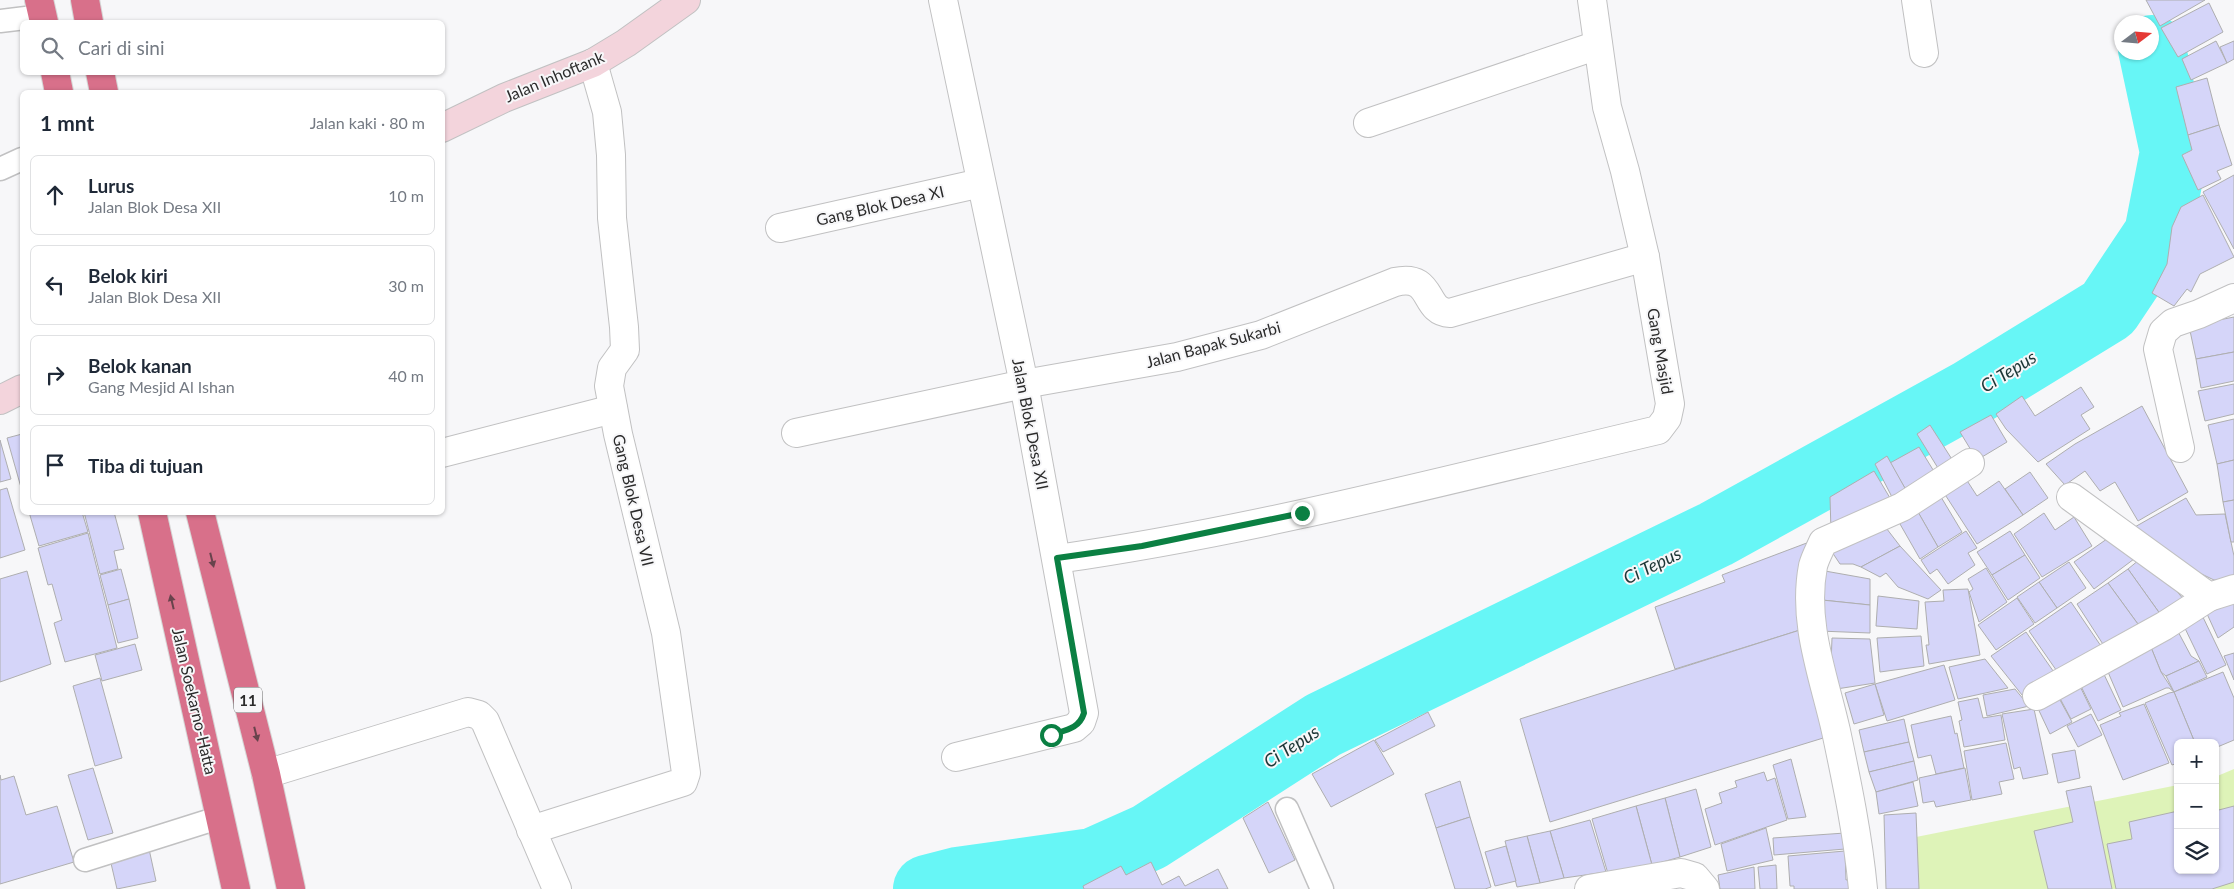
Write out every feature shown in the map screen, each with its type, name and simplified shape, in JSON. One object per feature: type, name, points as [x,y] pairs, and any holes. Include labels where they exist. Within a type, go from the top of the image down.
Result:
[{"type":"highway","points":[[85,0],[89,20]]},
{"type":"highway","points":[[56,75],[59,90]]},
{"type":"highway","points":[[101,75],[104,90]]},
{"type":"highway","name":"Jalan Soekarno-Hatta","points":[[153,515],[221,817],[234,888]]},
{"type":"highway","name":"11","points":[[204,515],[266,774],[291,889]]},
{"type":"main road","name":"Jalan Inhoftank","points":[[445,127],[504,98],[593,63],[626,43],[686,0]]},
{"type":"main road","points":[[0,400],[20,390]]},
{"type":"street","name":"Jalan Blok Desa XII","points":[[943,0],[980,183],[1024,384],[1084,713],[1081,722],[1074,728],[956,757]]},
{"type":"street","name":"Gang Masjid","points":[[1057,558],[1142,546],[1302,513],[1658,430],[1667,418],[1670,404],[1645,257],[1625,171],[1607,107],[1592,0]]},
{"type":"street","points":[[1916,0],[1924,53]]},
{"type":"street","points":[[1368,123],[1598,45]]},
{"type":"street","name":"Gang Blok Desa VII","points":[[531,830],[683,782],[686,778],[686,762],[666,633],[609,386],[612,368],[624,350],[624,327],[612,218],[611,155],[607,112],[593,63]]},
{"type":"street","name":"Gang Blok Desa XI","points":[[780,228],[980,183]]},
{"type":"street","name":"Jalan Bapak Sukarbi","points":[[796,433],[1024,384],[1177,357],[1262,335],[1395,282],[1412,280],[1419,283],[1438,310],[1450,313],[1645,257]]},
{"type":"street","points":[[2180,448],[2158,350],[2163,332],[2173,323],[2199,314],[2234,298]]},
{"type":"street","points":[[445,452],[613,409]]},
{"type":"street","points":[[1863,889],[1850,795],[1814,645],[1810,603],[1813,565],[1824,542],[1902,507],[1970,462]]},
{"type":"street","points":[[2037,696],[2221,593],[2072,497]]},
{"type":"street","points":[[266,774],[468,712],[479,715],[485,721],[557,889]]},
{"type":"street","points":[[1589,889],[1681,874],[1695,877],[1705,889]]},
{"type":"lane","points":[[0,21],[42,13]]},
{"type":"lane","points":[[0,169],[20,160]]},
{"type":"lane","points":[[1287,808],[1322,889]]},
{"type":"lane","points":[[85,860],[221,817]]},
{"type":"green space","points":[[2234,769],[2234,889],[1900,889],[1896,841],[2174,786],[2174,874],[2219,874],[2219,775]]},
{"type":"building","points":[[2146,0],[2205,0],[2160,26],[2159,15],[2154,15]]},
{"type":"building","points":[[2209,3],[2223,32],[2178,57],[2161,28]]},
{"type":"building","points":[[2216,41],[2227,63],[2191,80],[2182,59]]},
{"type":"building","points":[[2234,41],[2234,59],[2227,63],[2220,47]]},
{"type":"building","points":[[2207,78],[2219,125],[2188,135],[2176,87]]},
{"type":"building","points":[[2219,125],[2232,165],[2217,171],[2221,179],[2198,190],[2182,155],[2192,150],[2188,135]]},
{"type":"building","points":[[2234,175],[2234,249],[2203,192]]},
{"type":"building","points":[[2203,195],[2234,257],[2200,274],[2191,292],[2187,289],[2174,306],[2152,293],[2167,264],[2172,227],[2181,207]]},
{"type":"building","points":[[2234,317],[2234,352],[2196,359],[2189,326]]},
{"type":"building","points":[[2234,352],[2234,381],[2201,388],[2196,359]]},
{"type":"building","points":[[2234,384],[2234,414],[2205,421],[2198,391]]},
{"type":"building","points":[[2081,387],[2094,407],[2081,415],[2090,429],[2038,462],[2006,429],[1996,414],[2022,396],[2035,416]]},
{"type":"building","points":[[2142,406],[2188,492],[2138,521],[2115,482],[2100,491],[2085,471],[2065,485],[2046,464],[2075,444]]},
{"type":"building","points":[[1991,415],[2007,442],[1977,460],[1960,432]]},
{"type":"building","points":[[2234,419],[2234,460],[2217,464],[2208,425]]},
{"type":"building","points":[[1930,425],[1955,464],[1941,473],[1917,434]]},
{"type":"building","points":[[20,435],[20,484],[7,438]]},
{"type":"building","points":[[0,440],[11,479],[0,482]]},
{"type":"building","points":[[1919,447],[1935,473],[1906,490],[1890,463]]},
{"type":"building","points":[[1887,456],[1906,490],[1893,499],[1875,464]]},
{"type":"building","points":[[2234,460],[2234,500],[2223,502],[2217,464]]},
{"type":"building","points":[[1874,471],[1890,498],[1831,531],[1830,497]]},
{"type":"building","points":[[2030,472],[2048,498],[2023,515],[2005,489]]},
{"type":"building","points":[[1966,479],[1977,496],[1999,481],[2023,515],[1977,544],[1944,493]]},
{"type":"building","points":[[7,488],[25,550],[0,558],[0,490]]},
{"type":"building","points":[[1938,492],[1962,532],[1938,547],[1914,505]]},
{"type":"building","points":[[2186,498],[2196,515],[2225,514],[2234,556],[2234,580],[2214,580],[2179,563],[2133,528]]},
{"type":"building","points":[[2234,500],[2234,542],[2231,542],[2223,502]]},
{"type":"building","points":[[1914,505],[1938,547],[1920,559],[1896,517]]},
{"type":"building","points":[[2044,513],[2055,530],[2074,517],[2092,546],[2042,577],[2014,534]]},
{"type":"building","points":[[30,515],[83,515],[88,532],[39,546]]},
{"type":"building","points":[[85,515],[115,515],[124,549],[114,551],[118,569],[100,574]]},
{"type":"building","points":[[1880,520],[1900,546],[1861,567],[1853,564],[1840,564],[1830,549]]},
{"type":"building","points":[[1966,531],[1977,548],[1968,553],[1975,565],[1948,584],[1937,569],[1930,574],[1921,560]]},
{"type":"building","points":[[2010,531],[2025,555],[1992,575],[1977,552]]},
{"type":"building","points":[[88,533],[117,648],[65,662],[54,623],[62,620],[52,584],[48,585],[38,548]]},
{"type":"building","points":[[2114,534],[2134,559],[2094,589],[2074,562]]},
{"type":"building","points":[[1812,541],[1800,630],[1675,669],[1655,607],[1725,582],[1722,575]]},
{"type":"building","points":[[1900,546],[1941,590],[1928,599],[1898,587],[1886,573],[1880,577],[1861,567]]},
{"type":"building","points":[[2025,555],[2040,578],[2008,600],[1992,575]]},
{"type":"building","points":[[2145,555],[2186,602],[2163,618],[2128,569]]},
{"type":"building","points":[[2069,562],[2086,588],[2057,608],[2039,582]]},
{"type":"building","points":[[1986,568],[2007,602],[1979,622],[1969,592],[1973,589],[1968,579]]},
{"type":"building","points":[[121,569],[129,599],[108,605],[100,575]]},
{"type":"building","points":[[2128,569],[2163,618],[2143,631],[2108,583]]},
{"type":"building","points":[[27,571],[51,664],[0,682],[0,579]]},
{"type":"building","points":[[1825,571],[1870,579],[1870,605],[1822,600]]},
{"type":"building","points":[[2039,582],[2057,608],[2035,623],[2017,597]]},
{"type":"building","points":[[2108,583],[2143,631],[2108,652],[2077,604]]},
{"type":"building","points":[[1968,589],[1980,655],[1929,664],[1926,645],[1929,645],[1925,602],[1944,601],[1943,590]]},
{"type":"building","points":[[2234,593],[2234,627],[2218,638],[2203,605]]},
{"type":"building","points":[[1878,596],[1919,601],[1917,629],[1876,626]]},
{"type":"building","points":[[2017,598],[2034,624],[1996,650],[1978,625]]},
{"type":"building","points":[[129,599],[138,638],[118,643],[108,605]]},
{"type":"building","points":[[1822,600],[1870,605],[1870,633],[1819,631]]},
{"type":"building","points":[[2071,602],[2103,649],[2061,677],[2029,631]]},
{"type":"building","points":[[2200,611],[2226,665],[2207,674],[2181,620]]},
{"type":"building","points":[[2174,624],[2191,656],[2199,661],[2166,676],[2161,672],[2148,640]]},
{"type":"building","points":[[1800,630],[1833,735],[1550,822],[1520,719]]},
{"type":"building","points":[[2026,632],[2058,678],[2026,700],[1991,656]]},
{"type":"building","points":[[1921,636],[1924,666],[1880,672],[1877,638]]},
{"type":"building","points":[[1832,638],[1870,639],[1875,683],[1830,690]]},
{"type":"building","points":[[2148,640],[2161,672],[2174,692],[2166,688],[2123,707],[2105,665]]},
{"type":"building","points":[[135,644],[142,670],[102,681],[95,655]]},
{"type":"building","points":[[2234,653],[2234,680],[2224,656]]},
{"type":"building","points":[[1985,659],[2008,688],[1958,699],[1949,667]]},
{"type":"building","points":[[2199,661],[2207,677],[2174,692],[2166,676]]},
{"type":"building","points":[[1944,665],[1955,700],[1887,721],[1875,684]]},
{"type":"building","points":[[2100,666],[2121,710],[2098,721],[2077,678]]},
{"type":"building","points":[[2223,672],[2234,698],[2234,740],[2219,746],[2219,739],[2193,739],[2174,692]]},
{"type":"building","points":[[100,678],[122,758],[95,766],[73,686]]},
{"type":"building","points":[[2076,678],[2091,709],[2071,719],[2055,689]]},
{"type":"building","points":[[1875,684],[1884,715],[1854,724],[1845,693]]},
{"type":"building","points":[[2015,689],[2029,706],[1987,716],[1983,695]]},
{"type":"building","points":[[2054,689],[2072,722],[2050,734],[2034,700]]},
{"type":"building","points":[[2174,692],[2193,739],[2174,739],[2174,764],[2172,765],[2145,703]]},
{"type":"building","points":[[1978,698],[1983,718],[2001,715],[2005,740],[1964,747],[1959,721],[1962,720],[1958,702]]},
{"type":"building","points":[[2144,704],[2169,763],[2123,780],[2100,725],[2121,716],[2119,713]]},
{"type":"building","points":[[2034,709],[2048,774],[2023,779],[2020,767],[2014,769],[2002,714]]},
{"type":"building","points":[[1428,712],[1435,726],[1383,752],[1375,740]]},
{"type":"building","points":[[2091,714],[2102,735],[2078,747],[2067,726]]},
{"type":"building","points":[[1951,716],[1955,734],[1957,733],[1964,768],[1936,774],[1931,755],[1918,758],[1911,725]]},
{"type":"building","points":[[1904,719],[1909,742],[1864,752],[1859,730]]},
{"type":"building","points":[[1374,740],[1394,774],[1331,807],[1312,774]]},
{"type":"building","points":[[1909,742],[1914,761],[1869,772],[1864,752]]},
{"type":"building","points":[[2006,743],[2014,779],[1999,782],[2002,794],[1972,800],[1964,751]]},
{"type":"building","points":[[2075,750],[2080,778],[2058,783],[2052,754]]},
{"type":"building","points":[[1791,759],[1806,817],[1788,819],[1773,765]]},
{"type":"building","points":[[1914,761],[1918,780],[1876,792],[1869,772]]},
{"type":"building","points":[[93,768],[113,833],[88,840],[68,775]]},
{"type":"building","points":[[1965,768],[1971,800],[1936,807],[1934,801],[1923,803],[1919,778]]},
{"type":"building","points":[[1764,772],[1767,781],[1775,778],[1787,820],[1715,845],[1705,809],[1722,803],[1719,793],[1737,787],[1735,781]]},
{"type":"building","points":[[0,775],[1,780],[14,776],[26,815],[57,806],[74,862],[0,884]]},
{"type":"building","points":[[1460,781],[1470,817],[1436,828],[1425,794]]},
{"type":"building","points":[[1913,782],[1918,806],[1879,814],[1876,792]]},
{"type":"building","points":[[2091,786],[2112,889],[2048,889],[2034,831],[2073,822],[2066,791]]},
{"type":"building","points":[[1696,789],[1711,847],[1680,857],[1665,798]]},
{"type":"building","points":[[1665,798],[1680,857],[1652,865],[1636,806]]},
{"type":"building","points":[[1268,802],[1295,860],[1269,873],[1243,818]]},
{"type":"building","points":[[1636,806],[1652,865],[1609,877],[1592,819]]},
{"type":"building","points":[[2234,806],[2234,882],[2212,889],[2116,889],[2107,844],[2132,839],[2129,822],[2174,812],[2174,874],[2219,874],[2219,810]]},
{"type":"building","points":[[1916,813],[1919,889],[1886,889],[1884,815]]},
{"type":"building","points":[[1470,817],[1491,887],[1485,889],[1455,889],[1436,828]]},
{"type":"building","points":[[1590,820],[1606,872],[1564,878],[1550,831]]},
{"type":"building","points":[[1766,828],[1773,860],[1727,871],[1721,844]]},
{"type":"building","points":[[1550,831],[1564,878],[1540,883],[1527,836]]},
{"type":"building","points":[[1845,833],[1845,849],[1774,855],[1773,838]]},
{"type":"building","points":[[1527,836],[1540,883],[1517,887],[1505,841]]},
{"type":"building","points":[[1506,846],[1516,881],[1495,886],[1485,852]]},
{"type":"building","points":[[149,849],[156,881],[117,889],[110,859]]},
{"type":"building","points":[[1845,851],[1846,880],[1851,879],[1851,889],[1794,889],[1794,886],[1790,886],[1788,856]]},
{"type":"building","points":[[1151,862],[1162,885],[1179,876],[1185,886],[1218,869],[1228,889],[1084,889],[1083,886],[1121,866],[1126,875]]},
{"type":"building","points":[[1776,865],[1777,889],[1760,889],[1758,867]]},
{"type":"building","points":[[1754,867],[1755,889],[1720,889],[1718,875]]},
{"type":"waterway","name":"Ci Tepus","points":[[927,889],[958,881],[1093,862],[1149,837],[1323,725],[1716,534],[1971,393],[2108,309],[2158,234],[2174,152],[2154,60]]},
{"type":"route","points":[[1051,735],[1074,728],[1081,722],[1084,713],[1057,558],[1142,546],[1302,513]]}]
